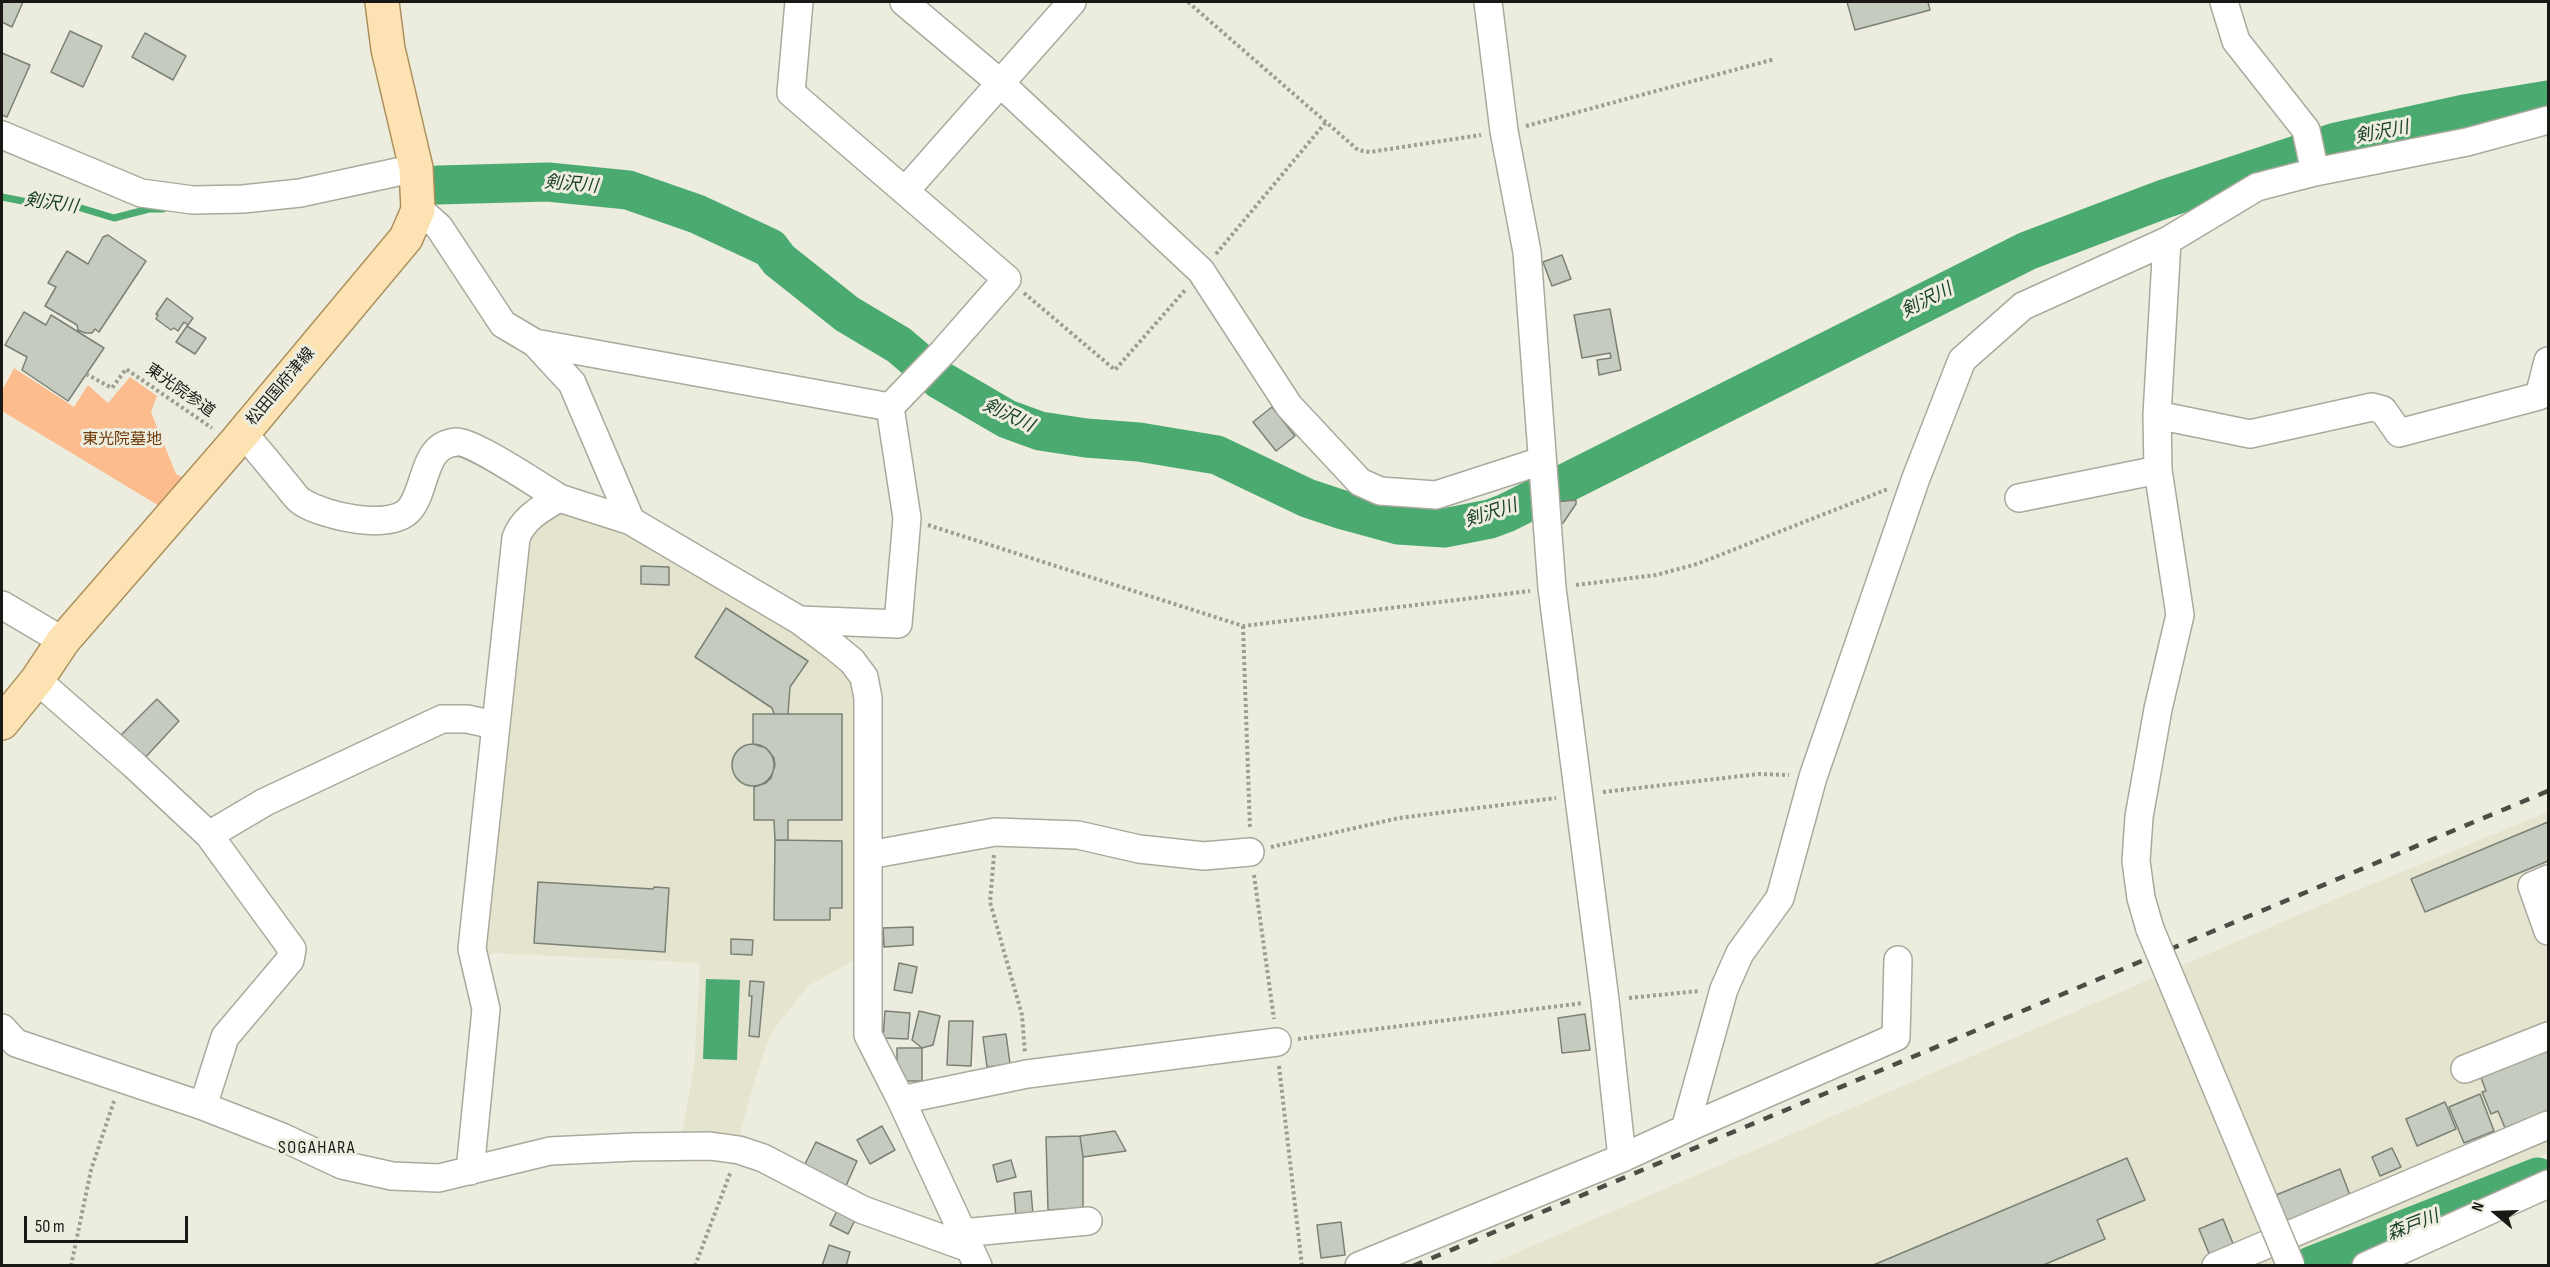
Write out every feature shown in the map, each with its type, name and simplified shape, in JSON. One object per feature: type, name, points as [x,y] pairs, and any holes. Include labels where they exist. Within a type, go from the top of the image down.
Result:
[{"type":"main road","name":"松田国府津線","points":[[2,723],[37,680],[63,641],[239,438],[406,238],[418,210],[416,168],[388,49],[382,2]]},
{"type":"street","points":[[799,2],[791,93],[1007,279],[943,352],[890,407]]},
{"type":"street","points":[[904,2],[999,82],[1201,272],[1294,412],[1353,476],[1369,487],[1380,491],[1436,495],[1541,467]]},
{"type":"street","points":[[905,191],[1072,2]]},
{"type":"street","points":[[1488,2],[1504,132],[1527,252],[1541,467],[1552,588],[1580,795],[1622,1158]]},
{"type":"street","points":[[2224,2],[2236,41],[2306,130],[2315,172]]},
{"type":"street","points":[[1685,1129],[1724,989],[1740,954],[1780,898],[1813,777],[1916,478],[1962,360],[2023,306],[2167,241],[2257,187],[2315,172],[2467,142],[2548,120]]},
{"type":"street","points":[[2,135],[141,193],[193,200],[243,199],[300,193],[416,168]]},
{"type":"street","points":[[418,210],[422,210],[439,226],[503,324],[535,343],[572,383],[631,521]]},
{"type":"street","points":[[2167,241],[2157,415],[2158,470],[2180,615],[2158,709],[2139,817],[2136,861],[2140,898],[2150,929],[2291,1266]]},
{"type":"street","points":[[535,343],[890,407]]},
{"type":"street","points":[[2157,415],[2250,434],[2372,407],[2383,410],[2399,433],[2539,396],[2548,361]]},
{"type":"street","points":[[799,620],[898,624],[907,518],[890,407]]},
{"type":"street","points":[[239,438],[301,501],[324,513],[378,521],[399,518],[410,508],[433,454],[446,444],[459,441],[508,466],[560,498],[631,521],[799,620],[852,661],[864,677],[868,698],[868,1035],[902,1100],[970,1249]]},
{"type":"street","points":[[2019,498],[2158,470]]},
{"type":"street","points":[[470,1171],[486,1009],[472,948],[516,538],[520,527],[539,510],[560,498]]},
{"type":"street","points":[[2,605],[63,641]]},
{"type":"street","points":[[37,680],[133,764],[209,835],[292,949],[290,960],[225,1037],[203,1106]]},
{"type":"street","points":[[209,835],[264,802],[442,719],[466,719],[495,725]]},
{"type":"street","points":[[869,855],[995,832],[1078,835],[1139,849],[1204,856],[1250,852]]},
{"type":"street","points":[[2548,879],[2532,886],[2548,931]]},
{"type":"street","points":[[1359,1266],[1622,1158],[1896,1037],[1898,960]]},
{"type":"street","points":[[2,1028],[16,1043],[203,1106],[282,1137],[342,1165],[392,1176],[439,1178],[550,1151],[710,1146],[739,1150],[763,1158],[863,1210],[970,1249],[1088,1221]]},
{"type":"street","points":[[2465,1069],[2548,1036]]},
{"type":"street","points":[[902,1100],[1027,1074],[1277,1042]]},
{"type":"street","points":[[2216,1266],[2548,1125]]},
{"type":"street","points":[[2366,1266],[2548,1184]]},
{"type":"path","points":[[1188,2],[1358,150],[1364,152],[1504,132],[1775,59]]},
{"type":"path","points":[[1007,279],[1115,370],[1201,272],[1326,122]]},
{"type":"path","name":"東光院参道","points":[[86,374],[112,388],[126,369],[239,438]]},
{"type":"path","points":[[907,518],[1243,626],[1656,575],[1697,564],[1916,478]]},
{"type":"path","points":[[1243,626],[1250,852],[1277,1042],[1302,1266]]},
{"type":"path","points":[[1250,852],[1399,818],[1759,774],[1813,777]]},
{"type":"path","points":[[995,832],[990,902],[1022,1015],[1027,1074]]},
{"type":"path","points":[[1277,1042],[1605,1000],[1724,989]]},
{"type":"path","points":[[71,1266],[91,1170],[122,1079]]},
{"type":"path","points":[[696,1266],[739,1150]]},
{"type":"shaded area","points":[[565,510],[625,527],[788,624],[854,676],[858,958],[808,986],[777,1025],[769,1039],[756,1076],[737,1144],[681,1138],[694,1067],[700,963],[493,953],[482,959],[528,531]]},
{"type":"shaded area","points":[[2548,812],[2548,1153],[2268,1265],[1486,1266],[2331,901]]},
{"type":"shaded area","points":[[706,979],[740,980],[737,1060],[703,1059]]},
{"type":"green space","name":"東光院墓地","points":[[14,368],[74,407],[88,385],[108,403],[130,377],[157,396],[151,412],[176,474],[191,482],[166,510],[2,411],[2,391]]},
{"type":"building","points":[[2,2],[23,2],[12,27],[2,22]]},
{"type":"building","points":[[1847,2],[1928,2],[1930,10],[1855,30]]},
{"type":"building","points":[[70,31],[102,46],[83,87],[51,72]]},
{"type":"building","points":[[145,33],[186,56],[173,80],[132,57]]},
{"type":"building","points":[[2,53],[30,65],[7,117],[2,115]]},
{"type":"building","points":[[108,235],[146,261],[99,332],[95,329],[92,333],[85,333],[78,330],[77,325],[45,306],[56,287],[48,283],[67,251],[88,264],[103,237]]},
{"type":"building","points":[[1562,255],[1571,279],[1552,286],[1543,262]]},
{"type":"building","points":[[167,298],[193,318],[188,325],[184,322],[178,331],[174,328],[171,330],[156,319],[158,315],[156,314]]},
{"type":"building","points":[[1610,309],[1621,370],[1599,375],[1597,360],[1611,358],[1610,353],[1582,358],[1574,315]]},
{"type":"building","points":[[24,312],[46,325],[51,315],[104,348],[68,401],[22,370],[27,357],[5,345]]},
{"type":"building","points":[[187,326],[206,338],[195,354],[176,342]]},
{"type":"building","points":[[1272,407],[1295,436],[1276,451],[1253,422]]},
{"type":"building","points":[[1576,500],[1576,504],[1563,523],[1557,524],[1555,502]]},
{"type":"building","points":[[641,566],[669,567],[669,585],[641,584]]},
{"type":"building","points":[[726,608],[808,661],[790,687],[788,714],[774,714],[772,708],[695,657]]},
{"type":"building","points":[[157,699],[179,721],[142,761],[118,738]]},
{"type":"building","points":[[753,714],[842,714],[842,820],[788,820],[788,840],[775,840],[774,820],[754,820],[754,787],[766,783],[771,778],[775,765],[774,758],[766,748],[753,744]]},
{"type":"building","points":[[753,744],[761,745],[768,750],[773,757],[773,773],[768,780],[761,785],[753,786],[745,785],[738,780],[733,773],[732,765],[733,757],[738,750],[745,745]]},
{"type":"building","points":[[2548,822],[2548,861],[2425,912],[2411,879]]},
{"type":"building","points":[[775,840],[842,841],[842,908],[830,908],[830,920],[774,920]]},
{"type":"building","points":[[538,882],[669,888],[665,952],[534,943]]},
{"type":"building","points":[[913,927],[913,945],[884,947],[883,928]]},
{"type":"building","points":[[731,939],[753,940],[752,955],[731,954]]},
{"type":"building","points":[[899,963],[917,967],[912,993],[894,990]]},
{"type":"building","points":[[750,981],[764,982],[759,1037],[749,1036],[752,996],[749,996]]},
{"type":"building","points":[[885,1011],[910,1013],[908,1039],[883,1038]]},
{"type":"building","points":[[919,1011],[940,1016],[933,1045],[922,1048],[912,1040]]},
{"type":"building","points":[[1585,1014],[1590,1050],[1562,1053],[1558,1018]]},
{"type":"building","points":[[949,1021],[973,1021],[971,1066],[947,1065]]},
{"type":"building","points":[[1006,1034],[1010,1064],[987,1067],[983,1037]]},
{"type":"building","points":[[2548,1042],[2548,1111],[2505,1128],[2498,1111],[2491,1114],[2482,1092],[2486,1091],[2478,1070]]},
{"type":"building","points":[[897,1048],[922,1048],[922,1081],[897,1081]]},
{"type":"building","points":[[2480,1094],[2494,1131],[2464,1143],[2449,1107]]},
{"type":"building","points":[[2445,1102],[2456,1129],[2417,1146],[2406,1119]]},
{"type":"building","points":[[882,1126],[895,1150],[870,1164],[857,1140]]},
{"type":"building","points":[[1115,1131],[1126,1151],[1083,1157],[1080,1136]]},
{"type":"building","points":[[1080,1136],[1083,1157],[1083,1208],[1048,1210],[1046,1137]]},
{"type":"building","points":[[816,1142],[857,1161],[845,1188],[803,1168]]},
{"type":"building","points":[[2392,1148],[2401,1167],[2380,1176],[2372,1157]]},
{"type":"building","points":[[2127,1158],[2145,1200],[2097,1220],[2105,1239],[2041,1266],[1871,1266]]},
{"type":"building","points":[[1011,1160],[1016,1177],[997,1182],[993,1165]]},
{"type":"building","points":[[2340,1169],[2351,1198],[2288,1224],[2276,1195]]},
{"type":"building","points":[[1031,1191],[1033,1215],[1016,1217],[1014,1193]]},
{"type":"building","points":[[839,1207],[857,1216],[848,1234],[830,1225]]},
{"type":"building","points":[[2223,1219],[2234,1246],[2210,1256],[2199,1229]]},
{"type":"building","points":[[1341,1222],[1345,1255],[1321,1258],[1317,1225]]},
{"type":"building","points":[[829,1245],[850,1252],[846,1266],[822,1266]]},
{"type":"waterway","name":"剣沢川","points":[[438,185],[548,182],[628,190],[697,214],[770,248],[779,260],[847,314],[899,345],[940,380],[1007,419],[1040,431],[1086,438],[1139,442],[1217,455],[1307,498],[1343,510],[1398,525],[1444,528],[1490,519],[1506,513],[2027,251],[2164,199],[2336,142],[2464,114],[2548,100]]},
{"type":"waterway","name":"剣沢川","points":[[2,197],[48,206],[71,205],[114,218],[149,209],[163,209]]},
{"type":"waterway","name":"森戸川","points":[[2311,1266],[2538,1177]]},
{"type":"railway","points":[[1413,1266],[2548,791]]},
{"type":"district","name":"SOGAHARA","points":[[317,1148]]}]
